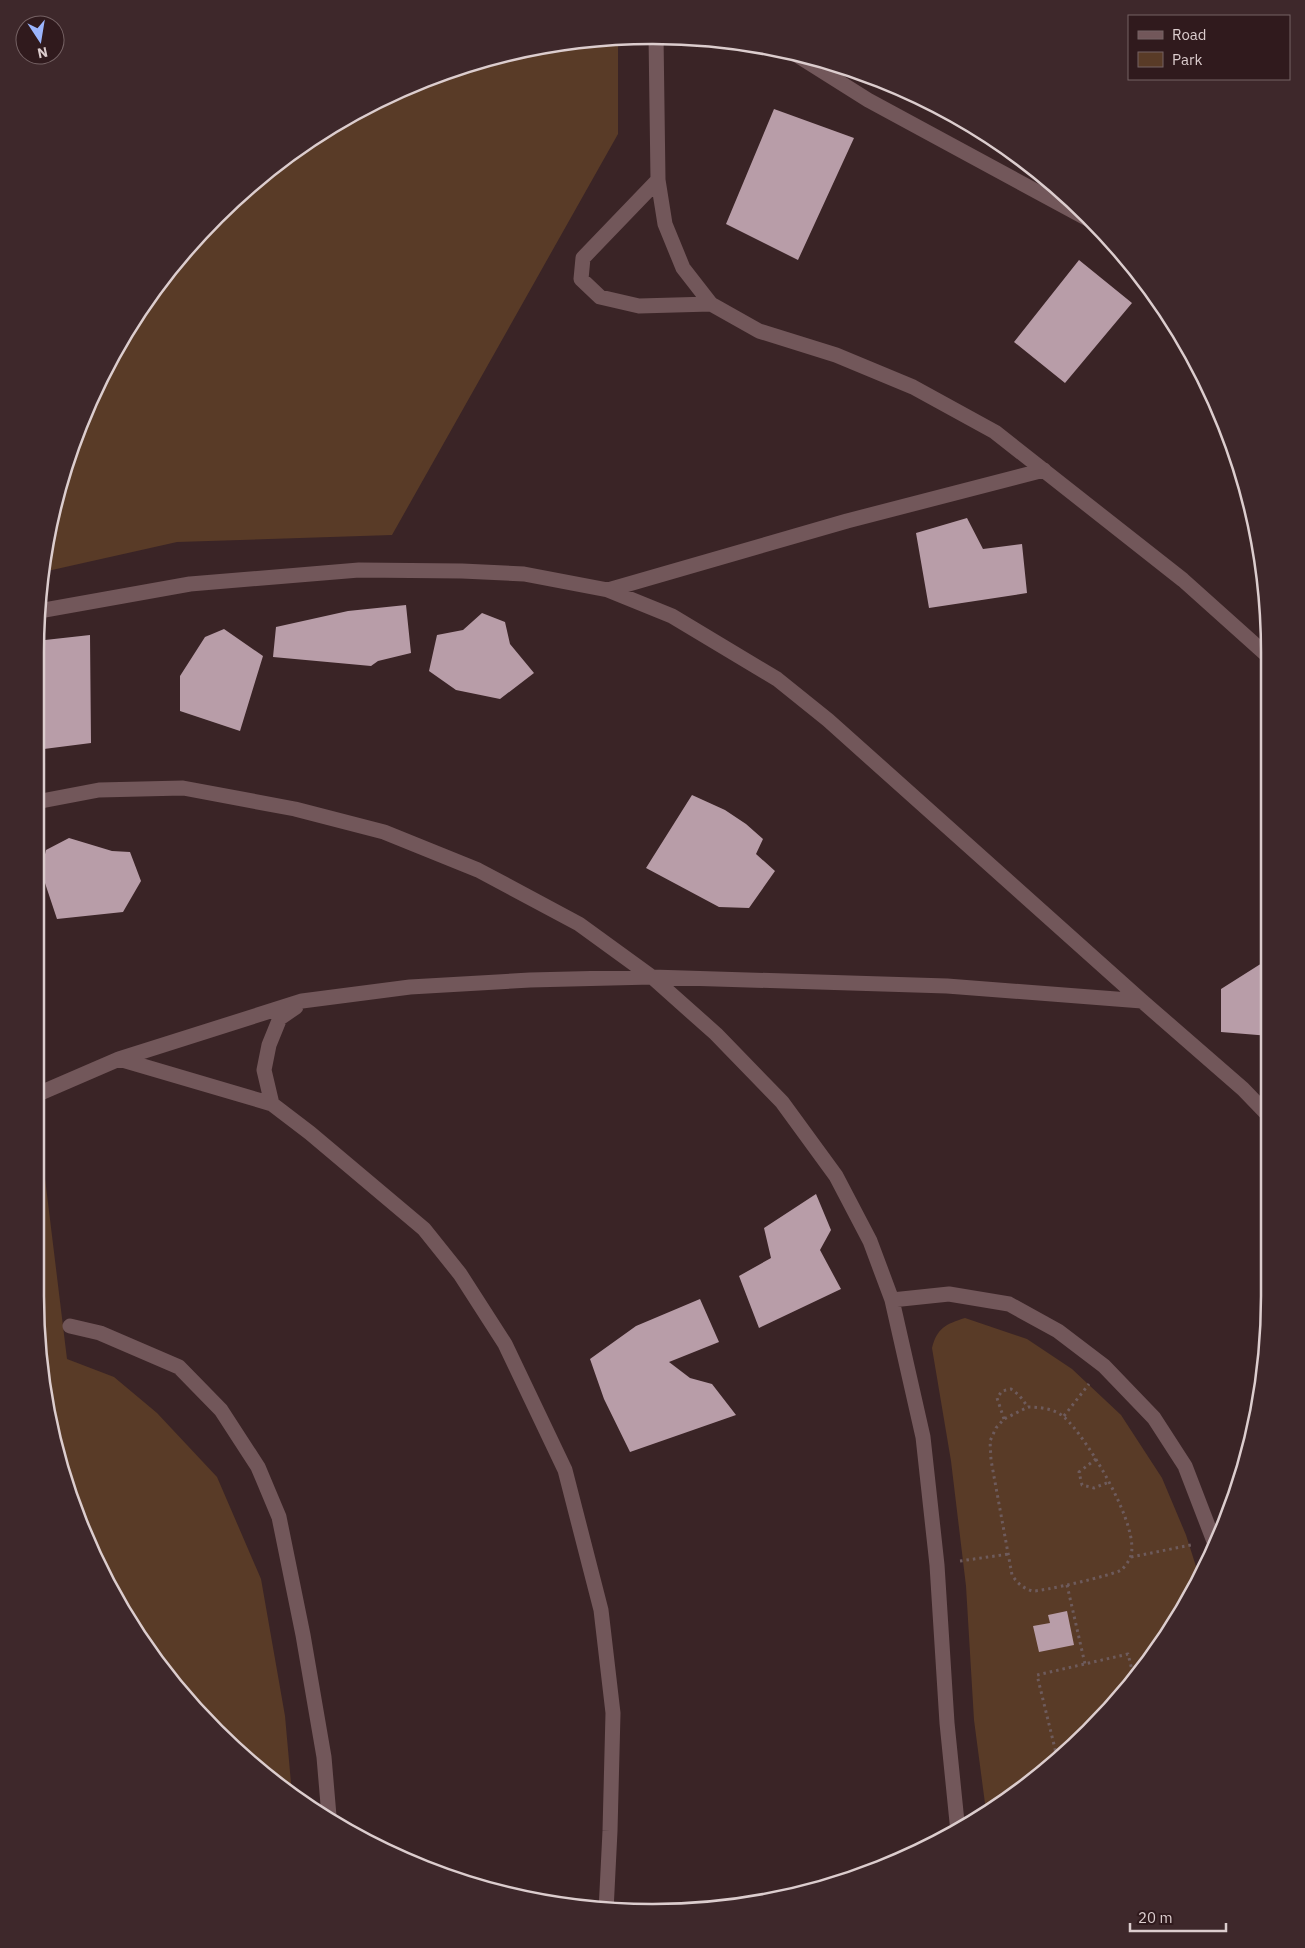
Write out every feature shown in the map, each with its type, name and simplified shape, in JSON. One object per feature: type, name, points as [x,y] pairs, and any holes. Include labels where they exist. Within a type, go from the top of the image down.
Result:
[{"type":"street","points":[[656,44],[658,180],[665,224],[683,268],[711,304],[758,331],[836,355],[913,387],[995,432],[1183,580],[1261,650]]},
{"type":"street","points":[[812,65],[868,100],[1069,209]]},
{"type":"street","points":[[658,180],[583,258],[581,279],[600,297],[639,306],[711,304]]},
{"type":"street","points":[[608,590],[847,521],[1044,470]]},
{"type":"street","points":[[45,610],[190,584],[359,570],[462,571],[524,574],[608,590],[672,616],[777,679],[828,720],[1261,1107]]},
{"type":"street","points":[[44,800],[99,790],[183,788],[295,809],[384,832],[478,870],[579,924],[652,977],[716,1034],[782,1102],[836,1176],[870,1241],[892,1300],[924,1437],[937,1565],[947,1723],[957,1823]]},
{"type":"street","points":[[44,1091],[119,1059],[302,1001],[410,986],[530,980],[652,977],[947,986],[1142,1001]]},
{"type":"street","points":[[272,1104],[264,1070],[269,1045],[280,1018],[302,1001]]},
{"type":"street","points":[[119,1059],[272,1104],[310,1133],[424,1230],[460,1274],[505,1344],[565,1470],[601,1610],[613,1712],[606,1902]]},
{"type":"street","points":[[892,1300],[949,1294],[1009,1304],[1058,1331],[1104,1366],[1154,1418],[1185,1466],[1212,1536]]},
{"type":"street","points":[[70,1326],[100,1334],[179,1368],[221,1410],[258,1467],[279,1517],[283,1535],[303,1635],[324,1757],[329,1811]]},
{"type":"path","points":[[1064,1416],[1104,1366]]},
{"type":"path","points":[[1004,1420],[998,1398],[1002,1391],[1010,1389],[1028,1407]]},
{"type":"path","points":[[1028,1407],[1044,1408],[1064,1416],[1096,1459],[1122,1507],[1132,1543],[1131,1557],[1121,1570],[1067,1585],[1034,1591],[1016,1582],[1012,1575],[991,1460],[990,1441],[996,1428],[1004,1420],[1028,1407]]},
{"type":"path","points":[[1096,1459],[1079,1472],[1082,1484],[1094,1488],[1109,1482]]},
{"type":"path","points":[[1131,1557],[1208,1543]]},
{"type":"path","points":[[937,1565],[1009,1554]]},
{"type":"path","points":[[1067,1585],[1085,1664]]},
{"type":"path","points":[[1056,1751],[1038,1675],[1128,1654],[1132,1670]]},
{"type":"green space","points":[[618,45],[618,134],[392,535],[177,542],[49,571],[64,495],[90,420],[125,348],[146,314],[195,251],[251,195],[282,170],[314,146],[348,125],[383,107],[420,90],[495,64],[534,55]]},
{"type":"green space","points":[[44,1170],[67,1359],[114,1377],[157,1413],[217,1477],[261,1579],[285,1716],[291,1785],[251,1753],[222,1726],[170,1666],[146,1634],[125,1600],[90,1528],[64,1453],[49,1375],[44,1296]]},
{"type":"green space","points":[[965,1318],[1027,1339],[1072,1369],[1121,1415],[1162,1478],[1186,1535],[1196,1568],[1159,1634],[1110,1697],[1054,1753],[985,1806],[974,1720],[966,1586],[951,1461],[932,1348],[940,1331],[953,1322]]},
{"type":"building","points":[[774,109],[854,138],[798,260],[726,224]]},
{"type":"building","points":[[1079,260],[1132,303],[1065,383],[1014,342]]},
{"type":"building","points":[[967,518],[983,549],[1022,544],[1027,593],[929,608],[916,533]]},
{"type":"building","points":[[406,605],[411,653],[378,661],[371,666],[273,657],[276,627],[348,611]]},
{"type":"building","points":[[482,613],[505,622],[510,644],[534,673],[500,699],[456,690],[429,671],[437,635],[463,630]]},
{"type":"building","points":[[224,629],[263,656],[240,731],[180,711],[180,676],[205,637]]},
{"type":"building","points":[[90,635],[91,743],[44,749],[44,640]]},
{"type":"building","points":[[692,795],[725,810],[746,824],[763,839],[756,854],[775,871],[749,908],[719,907],[646,868]]},
{"type":"building","points":[[69,838],[112,851],[130,852],[141,881],[123,912],[57,919],[44,880],[46,850]]},
{"type":"building","points":[[1261,964],[1261,1035],[1221,1032],[1221,989]]},
{"type":"building","points":[[816,1194],[831,1230],[820,1250],[841,1289],[759,1328],[739,1276],[771,1258],[764,1228]]},
{"type":"building","points":[[700,1299],[719,1342],[669,1362],[690,1378],[712,1384],[736,1415],[630,1452],[604,1399],[590,1359],[636,1326]]},
{"type":"building","points":[[1067,1611],[1074,1645],[1039,1652],[1033,1626],[1050,1623],[1048,1615]]}]
